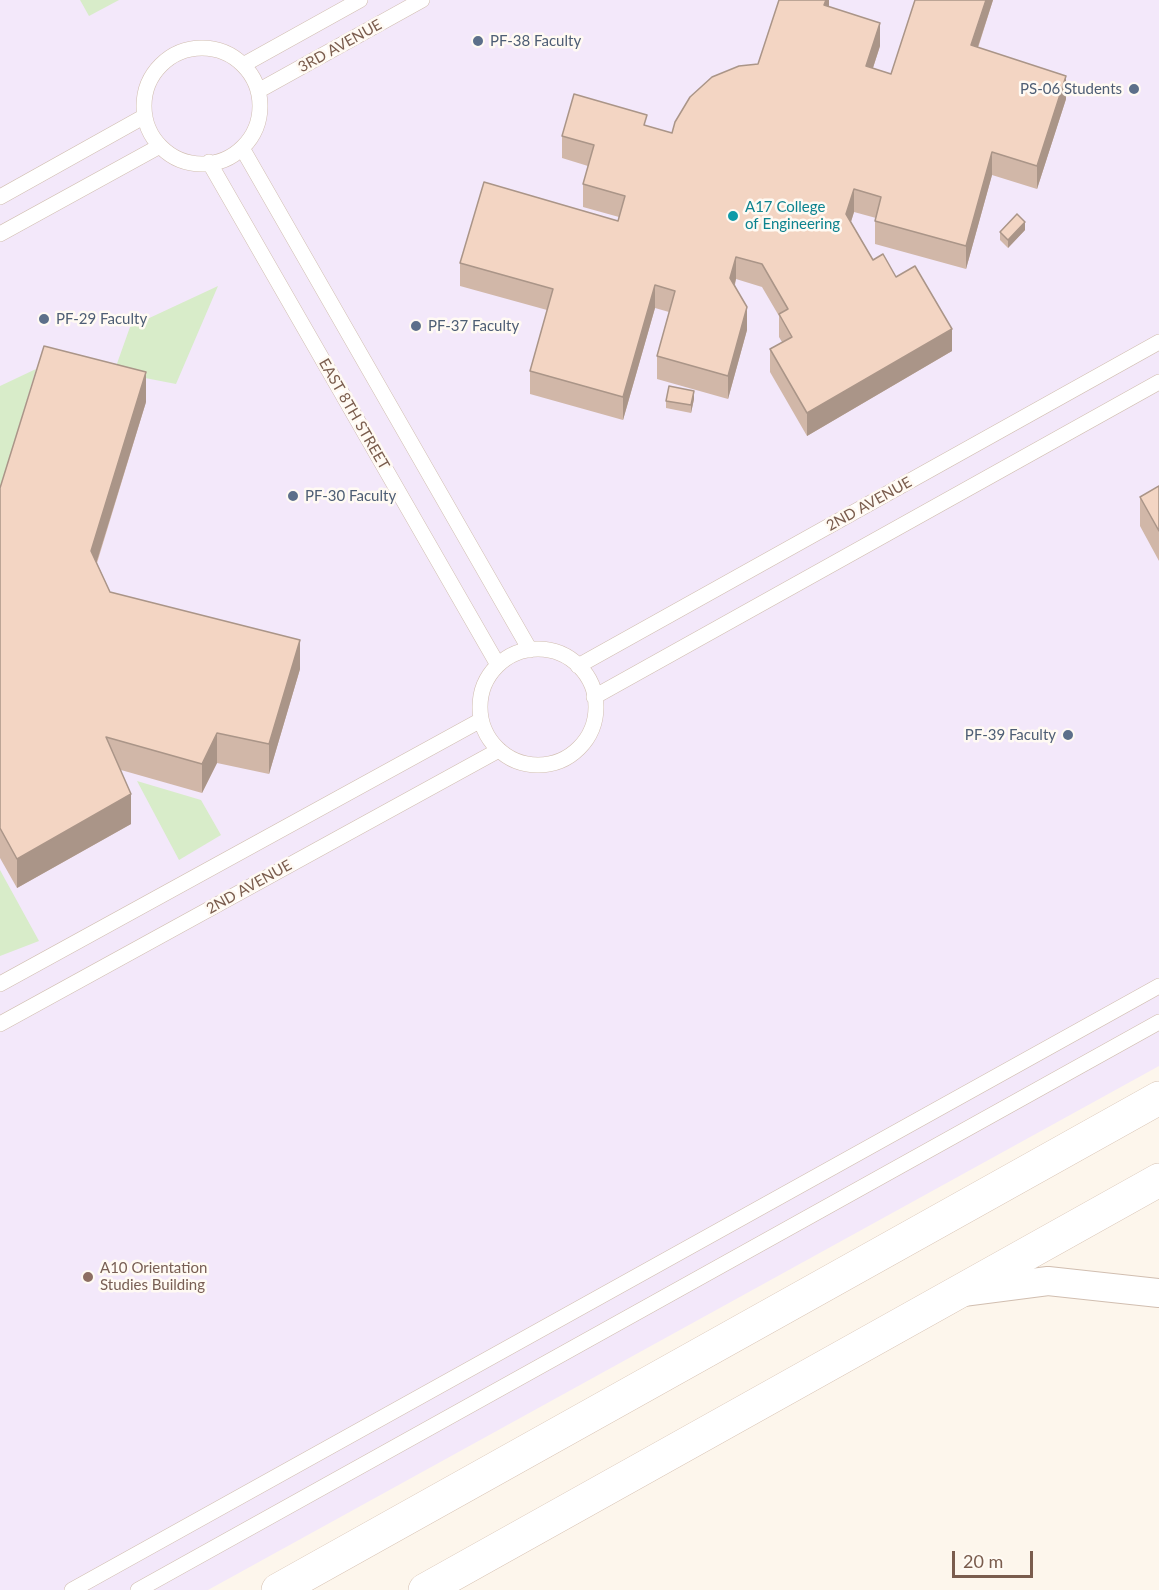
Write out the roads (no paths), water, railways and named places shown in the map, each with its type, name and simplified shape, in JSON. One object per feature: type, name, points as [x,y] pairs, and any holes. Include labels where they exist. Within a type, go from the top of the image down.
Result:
[{"type":"main road","points":[[278,1590],[1159,1098]]},
{"type":"main road","points":[[425,1590],[1159,1180]]},
{"type":"street","points":[[958,1292],[1048,1281],[1159,1293]]},
{"type":"lane","name":"3RD AVENUE","points":[[243,64],[360,0]]},
{"type":"lane","name":"3RD AVENUE","points":[[258,91],[422,0]]},
{"type":"lane","points":[[204,48],[219,50],[243,64],[254,79],[258,91],[260,108],[258,123],[242,148],[229,157],[209,162],[185,161],[160,146],[151,133],[145,116],[147,88],[153,75],[175,54],[204,48]]},
{"type":"lane","points":[[0,197],[145,116]]},
{"type":"lane","points":[[0,234],[160,146]]},
{"type":"lane","points":[[242,148],[530,650]]},
{"type":"lane","name":"EAST 8TH STREET","points":[[209,162],[498,665]]},
{"type":"lane","name":"2ND AVENUE","points":[[578,666],[1159,342]]},
{"type":"lane","points":[[594,697],[1159,382]]},
{"type":"lane","points":[[530,650],[555,652],[578,666],[589,681],[594,697],[593,725],[587,739],[564,759],[535,765],[520,763],[499,750],[486,735],[481,720],[482,690],[498,665],[511,656],[530,650]]},
{"type":"lane","points":[[0,984],[481,720]]},
{"type":"lane","name":"2ND AVENUE","points":[[0,1024],[499,750]]},
{"type":"lane","points":[[72,1590],[1159,986]]},
{"type":"lane","points":[[138,1590],[1159,1022]]},
{"type":"place","name":"PF-38 Faculty","points":[[478,41]]},
{"type":"place","name":"PS-06 Students","points":[[1134,89]]},
{"type":"place","name":"A17 College of Engineering","points":[[733,216]]},
{"type":"place","name":"PF-29 Faculty","points":[[44,319]]},
{"type":"place","name":"PF-37 Faculty","points":[[416,326]]},
{"type":"place","name":"PF-30 Faculty","points":[[293,496]]},
{"type":"place","name":"PF-39 Faculty","points":[[1068,735]]},
{"type":"place","name":"A10 Orientation Studies Building","points":[[88,1277]]}]
